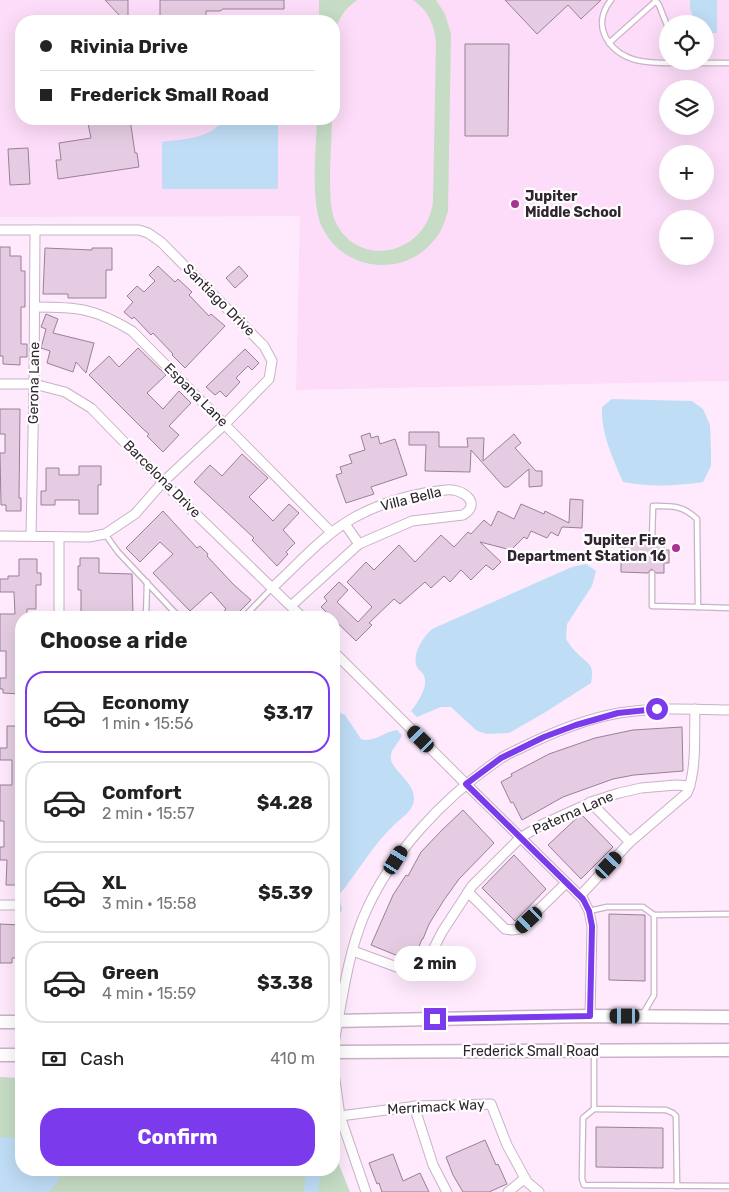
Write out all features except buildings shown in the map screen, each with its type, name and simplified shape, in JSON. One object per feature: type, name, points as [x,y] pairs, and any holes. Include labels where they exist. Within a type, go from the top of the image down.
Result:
[{"type":"street","name":"Santiago Drive","points":[[0,230],[139,230],[148,233],[161,242],[264,346],[272,361],[269,379],[164,482],[135,514],[105,534]]},
{"type":"street","name":"Gerona Lane","points":[[31,536],[35,307],[34,230]]},
{"type":"street","name":"Espana Lane","points":[[35,307],[73,307],[92,311],[112,319],[132,331],[331,532]]},
{"type":"street","name":"Barcelona Drive","points":[[0,384],[34,384],[65,392],[91,408],[297,611]]},
{"type":"street","name":"Villa Bella","points":[[273,587],[331,532],[376,507],[422,493],[457,490],[463,492],[470,500],[469,510],[463,515],[412,521],[359,544],[292,605]]},
{"type":"street","points":[[345,524],[359,544]]},
{"type":"street","points":[[0,536],[89,537],[105,534]]},
{"type":"street","points":[[58,611],[59,537]]},
{"type":"street","points":[[340,658],[580,896],[589,911],[592,926],[590,1016]]},
{"type":"street","points":[[340,1005],[363,918],[382,883],[403,848],[466,784],[501,758],[544,737],[576,725],[618,713],[657,709],[729,710]]},
{"type":"street","points":[[580,896],[630,842],[687,793],[690,786],[695,709]]},
{"type":"street","name":"Paterna Lane","points":[[353,951],[416,974],[421,974],[442,932],[468,892],[520,838],[543,824],[590,802],[619,793],[641,788],[676,785],[690,786]]},
{"type":"street","points":[[590,802],[630,842]]},
{"type":"street","points":[[468,892],[505,929],[512,930],[519,929],[566,883]]},
{"type":"street","points":[[0,905],[15,905]]},
{"type":"street","points":[[340,1021],[590,1016],[729,1017]]},
{"type":"street","points":[[0,1022],[15,1022]]},
{"type":"street","name":"Frederick Small Road","points":[[340,1052],[729,1050]]},
{"type":"street","points":[[0,1055],[15,1055]]},
{"type":"street","name":"Merrimack Way","points":[[340,1116],[414,1106],[491,1104],[507,1146],[527,1182],[539,1192]]},
{"type":"street","points":[[414,1106],[433,1165],[447,1192]]},
{"type":"street","points":[[340,1116],[366,1192]]},
{"type":"street","points":[[508,1192],[525,1178]]},
{"type":"lane","points":[[611,0],[603,15],[602,25],[609,43],[620,53],[637,62],[659,64]]},
{"type":"lane","points":[[609,43],[655,0],[663,15]]},
{"type":"lane","points":[[714,63],[729,63]]},
{"type":"lane","points":[[652,540],[653,506],[675,506],[688,510],[697,519],[698,607]]},
{"type":"lane","points":[[105,534],[118,552],[174,611]]},
{"type":"lane","points":[[652,573],[652,606],[729,608]]},
{"type":"lane","points":[[146,611],[147,582]]},
{"type":"lane","points":[[250,611],[273,587]]},
{"type":"lane","points":[[589,911],[607,907],[643,907],[654,915],[729,914]]},
{"type":"lane","points":[[642,1016],[654,995],[654,915]]},
{"type":"lane","points":[[594,1050],[594,1109]]},
{"type":"lane","points":[[677,1186],[676,1116],[673,1113],[666,1110],[594,1109],[583,1118],[582,1179],[584,1185],[677,1186],[729,1186]]},
{"type":"shaded area","name":"Jupiter Middle School","points":[[0,0],[729,0],[729,381],[296,390],[300,216],[0,217]]},
{"type":"green space","points":[[319,0],[357,0],[340,19],[340,15],[319,15]]},
{"type":"green space","points":[[413,0],[436,0],[445,14],[451,34],[448,211],[440,233],[423,252],[408,260],[393,264],[376,265],[360,261],[346,254],[333,243],[323,229],[316,206],[315,191],[317,125],[332,125],[330,172],[332,212],[335,221],[346,237],[359,246],[375,251],[391,250],[406,244],[419,234],[428,219],[433,201],[436,44],[430,19]]},
{"type":"green space","points":[[0,1077],[15,1078],[15,1176],[340,1176],[340,1167],[350,1192],[0,1192]]},
{"type":"water","points":[[690,0],[717,0],[717,33],[714,33],[714,15],[692,15]]},
{"type":"water","points":[[278,125],[278,189],[162,189],[162,142],[196,137],[219,126]]},
{"type":"water","points":[[612,399],[692,401],[703,409],[710,425],[711,466],[703,482],[643,485],[623,482],[608,446],[603,427],[602,407]]},
{"type":"water","points":[[586,564],[596,571],[592,586],[567,624],[566,639],[590,665],[592,672],[591,683],[509,733],[487,734],[477,731],[451,707],[441,707],[417,717],[411,711],[422,693],[425,683],[423,674],[416,666],[416,654],[423,640],[432,629],[572,567]]},
{"type":"water","points":[[340,713],[345,715],[361,739],[371,740],[397,730],[402,735],[391,753],[391,760],[410,786],[413,792],[413,803],[410,810],[379,842],[340,894]]},
{"type":"water","points":[[0,1137],[15,1138],[15,1176],[60,1176],[49,1192],[0,1192]]},
{"type":"water","points":[[305,1176],[320,1176],[318,1192],[304,1192]]},
{"type":"place","name":"Jupiter Middle School","points":[[515,204]]},
{"type":"place","name":"Jupiter Fire Department Station 16","points":[[676,548]]},
{"type":"route","points":[[435,1019],[590,1016],[592,926],[589,911],[583,899],[466,784],[501,758],[544,737],[576,725],[618,713],[657,709]]}]
